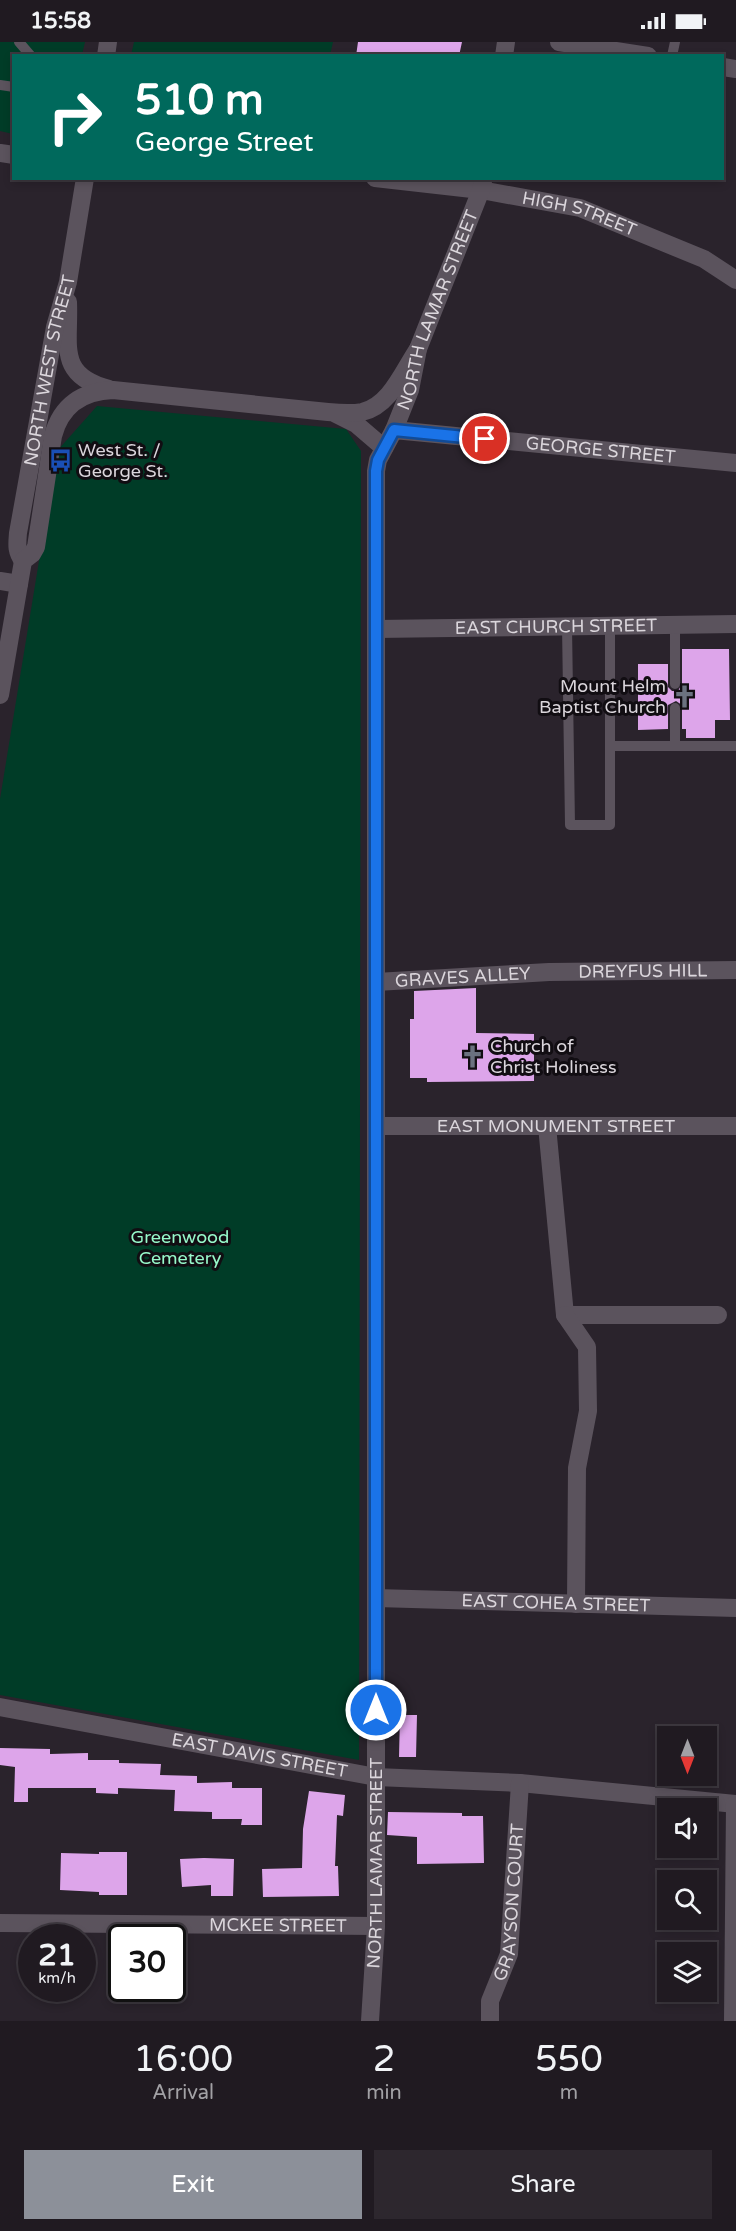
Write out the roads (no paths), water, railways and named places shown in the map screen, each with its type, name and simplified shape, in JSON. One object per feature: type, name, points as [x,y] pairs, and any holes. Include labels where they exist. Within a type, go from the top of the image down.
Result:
[{"type":"street","points":[[561,42],[636,54]]},
{"type":"street","name":"NORTH WEST STREET","points":[[0,695],[23,561],[18,553],[18,533],[55,327],[68,282],[85,180]]},
{"type":"street","name":"HIGH STREET","points":[[411,180],[482,184],[580,208],[704,259],[736,280]]},
{"type":"street","name":"NORTH LAMAR STREET","points":[[370,2021],[376,1926],[376,471],[410,390],[418,349],[482,184]]},
{"type":"street","points":[[68,282],[67,344],[72,367],[78,375],[113,390],[328,412],[362,412],[375,408],[391,391],[418,349]]},
{"type":"street","name":"NORTH WEST STREET","points":[[23,561],[32,554],[36,547],[56,424],[68,406],[90,393],[113,390]]},
{"type":"street","points":[[328,412],[340,415],[356,424],[384,448]]},
{"type":"street","name":"GEORGE STREET","points":[[394,430],[736,463]]},
{"type":"street","points":[[0,581],[19,584]]},
{"type":"street","name":"EAST CHURCH STREET","points":[[376,629],[736,624]]},
{"type":"street","name":"DREYFUS HILL","points":[[549,972],[736,970]]},
{"type":"street","name":"GRAVES ALLEY","points":[[376,982],[549,972]]},
{"type":"street","name":"EAST MONUMENT STREET","points":[[376,1126],[736,1126]]},
{"type":"street","points":[[547,1126],[565,1315],[587,1347],[588,1411],[577,1468],[576,1604]]},
{"type":"street","points":[[565,1315],[718,1315]]},
{"type":"street","name":"EAST COHEA STREET","points":[[376,1598],[736,1608]]},
{"type":"street","name":"EAST DAVIS STREET","points":[[0,1707],[376,1777],[519,1783],[736,1804]]},
{"type":"street","name":"GRAYSON COURT","points":[[490,2021],[490,2001],[509,1954],[519,1783]]},
{"type":"street","points":[[733,2021],[736,1804]]},
{"type":"street","name":"MCKEE STREET","points":[[0,1923],[376,1926]]},
{"type":"lane","points":[[19,42],[29,54]]},
{"type":"lane","points":[[675,625],[675,684]]},
{"type":"lane","points":[[567,626],[570,825],[610,825],[610,626]]},
{"type":"lane","points":[[675,708],[675,746]]},
{"type":"lane","points":[[610,746],[736,746]]},
{"type":"place","name":"West St. / George St.","points":[[60,460]]},
{"type":"place","name":"Mount Helm Baptist Church","points":[[684,696]]},
{"type":"place","name":"Church of Christ Holiness","points":[[472,1056]]},
{"type":"park label","name":"Greenwood Cemetery","points":[[180,1247]]}]
